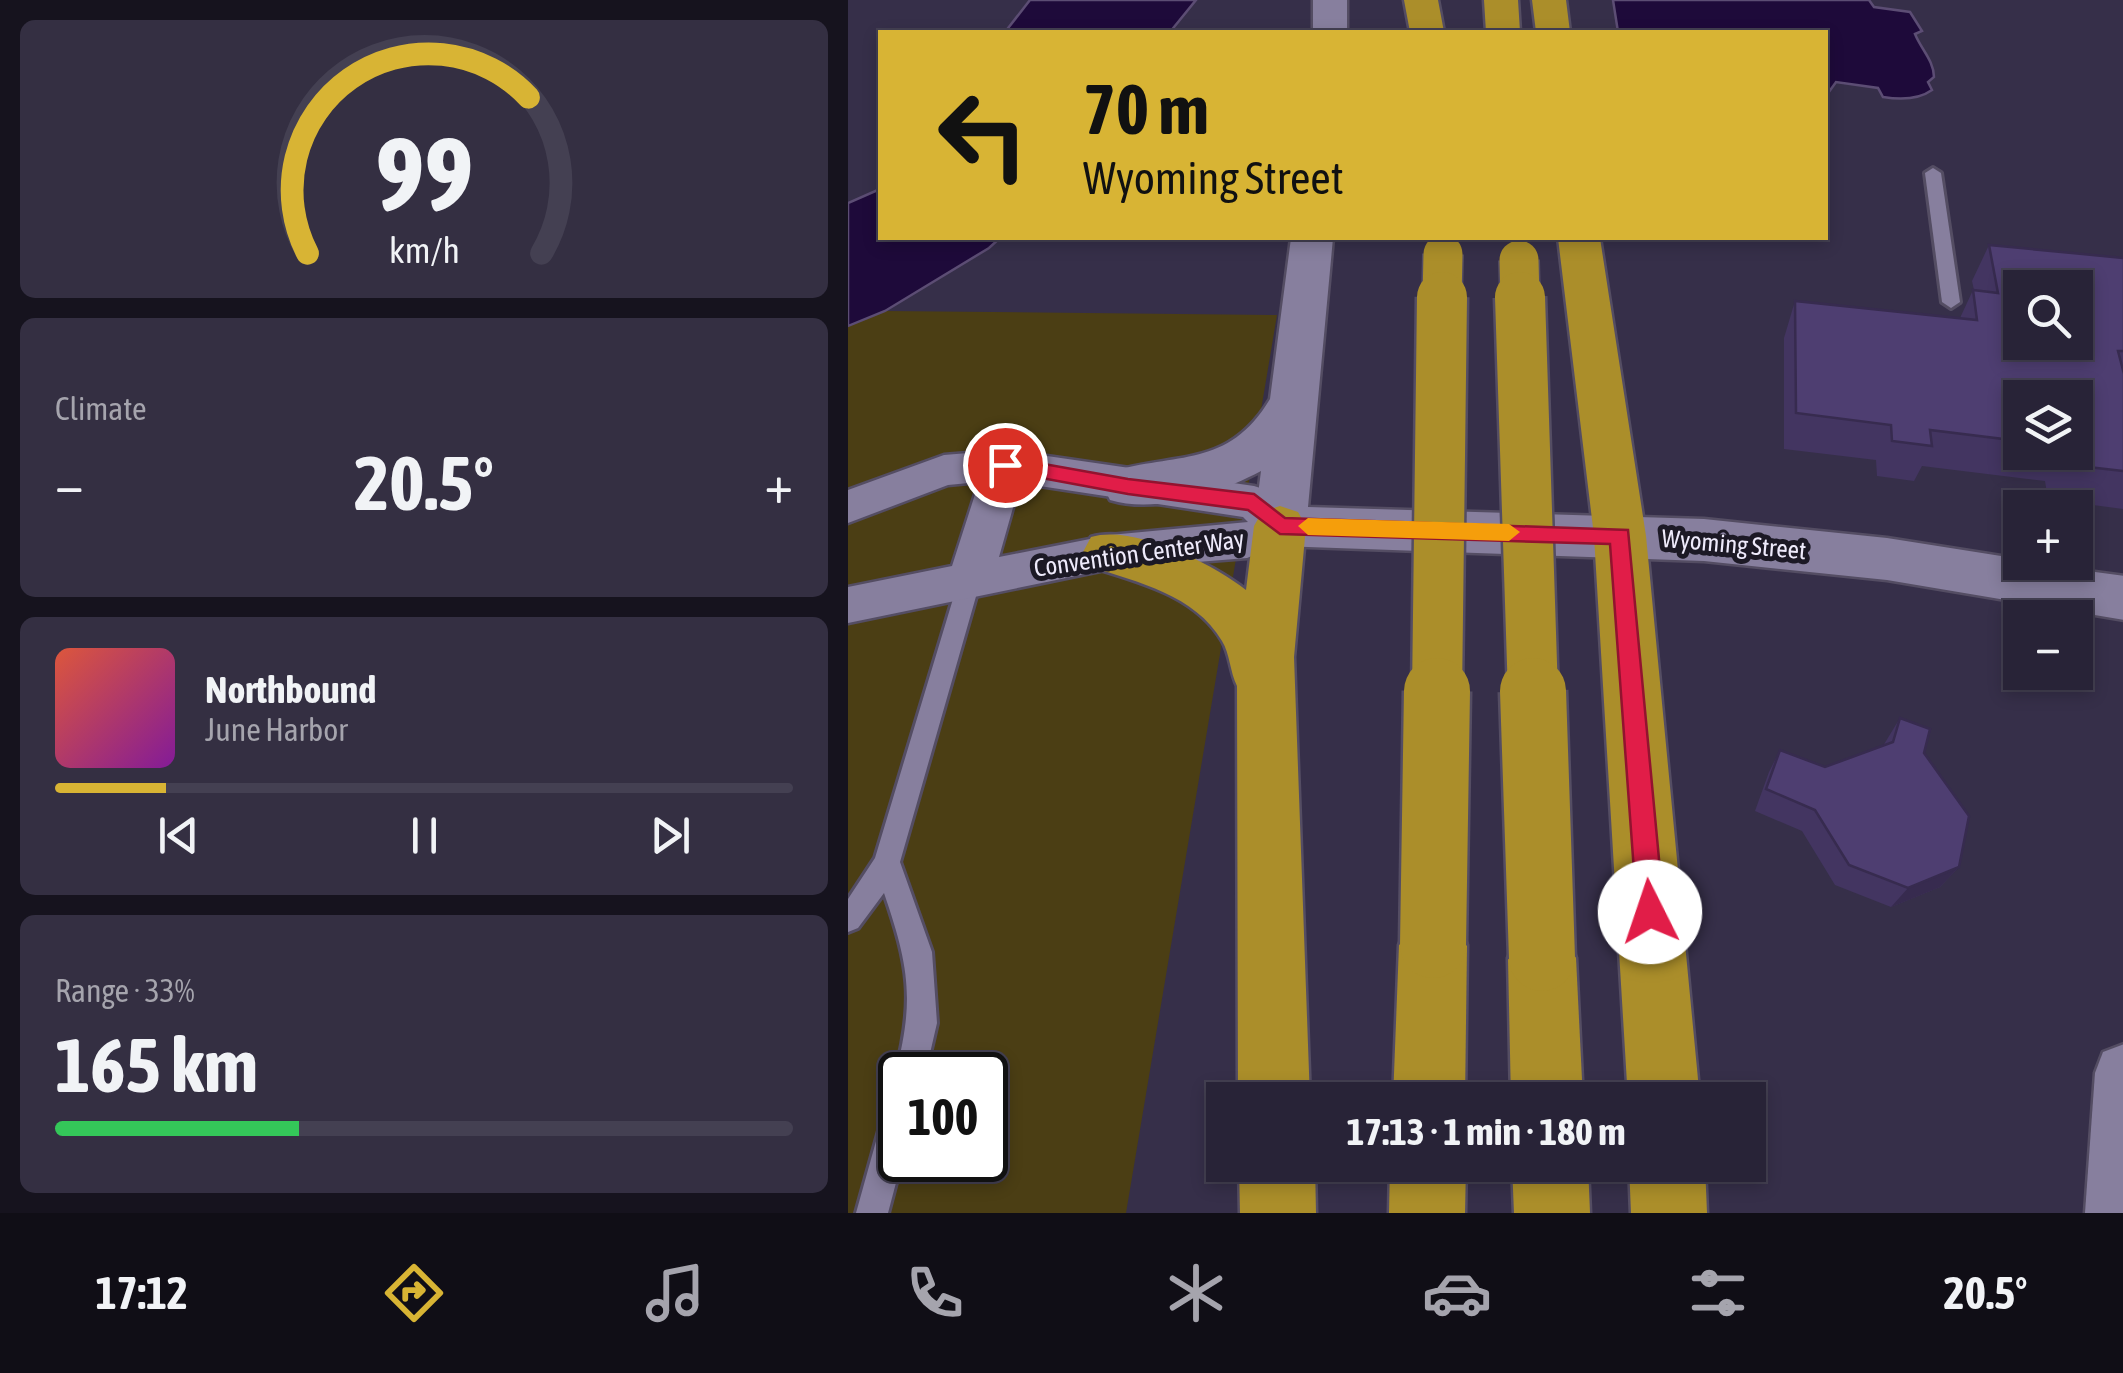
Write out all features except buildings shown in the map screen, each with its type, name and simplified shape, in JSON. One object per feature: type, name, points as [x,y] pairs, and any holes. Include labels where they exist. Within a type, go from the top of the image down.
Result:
[{"type":"highway","points":[[1421,0],[1427,30]]},
{"type":"highway","points":[[1501,0],[1504,30]]},
{"type":"highway","points":[[1548,0],[1553,30]]},
{"type":"highway","points":[[1580,240],[1620,536],[1663,1082]]},
{"type":"highway","points":[[1429,1082],[1443,246]]},
{"type":"highway","points":[[1518,249],[1547,1082]]},
{"type":"highway","points":[[1274,1082],[1266,656],[1280,526]]},
{"type":"highway","points":[[1110,552],[1172,570],[1211,590],[1243,622],[1256,652],[1266,708]]},
{"type":"highway","points":[[1277,1182],[1278,1213]]},
{"type":"highway","points":[[1427,1213],[1428,1182]]},
{"type":"highway","points":[[1551,1182],[1552,1213]]},
{"type":"highway","points":[[1668,1182],[1669,1213]]},
{"type":"street","points":[[1330,0],[1330,30]]},
{"type":"street","points":[[1280,526],[1312,240]]},
{"type":"street","points":[[1128,486],[1175,481],[1237,464],[1280,429],[1294,400]]},
{"type":"street","points":[[970,579],[1005,465]]},
{"type":"street","name":"Convention Center Way","points":[[848,507],[944,470],[1005,465],[1254,502],[1280,526],[1247,541],[1110,552],[848,605]]},
{"type":"street","name":"Wyoming Street","points":[[1280,526],[1620,536],[1796,548],[2124,598]]},
{"type":"street","points":[[2116,1213],[2124,1073]]},
{"type":"lane","points":[[1932,174],[1951,302]]},
{"type":"lane","points":[[848,919],[871,892],[888,862],[970,579]]},
{"type":"lane","points":[[888,862],[918,952],[923,1023],[916,1052]]},
{"type":"lane","points":[[872,1213],[880,1182]]},
{"type":"shaded area","points":[[1030,0],[1196,0],[1172,30],[1007,30]]},
{"type":"shaded area","points":[[1613,0],[1869,0],[1874,7],[1910,12],[1922,31],[1915,34],[1932,66],[1934,77],[1928,82],[1932,90],[1896,99],[1883,97],[1878,88],[1836,82],[1828,93],[1828,30],[1618,30]]},
{"type":"shaded area","points":[[878,190],[878,240],[998,240],[885,311],[848,326],[848,203]]},
{"type":"shaded area","points":[[885,311],[1277,315],[1126,1213],[848,1213],[848,326]]},
{"type":"slow traffic","points":[[1308,526],[1509,532]]},
{"type":"route","points":[[1005,465],[1254,502],[1280,526],[1620,536],[1650,912]]}]
